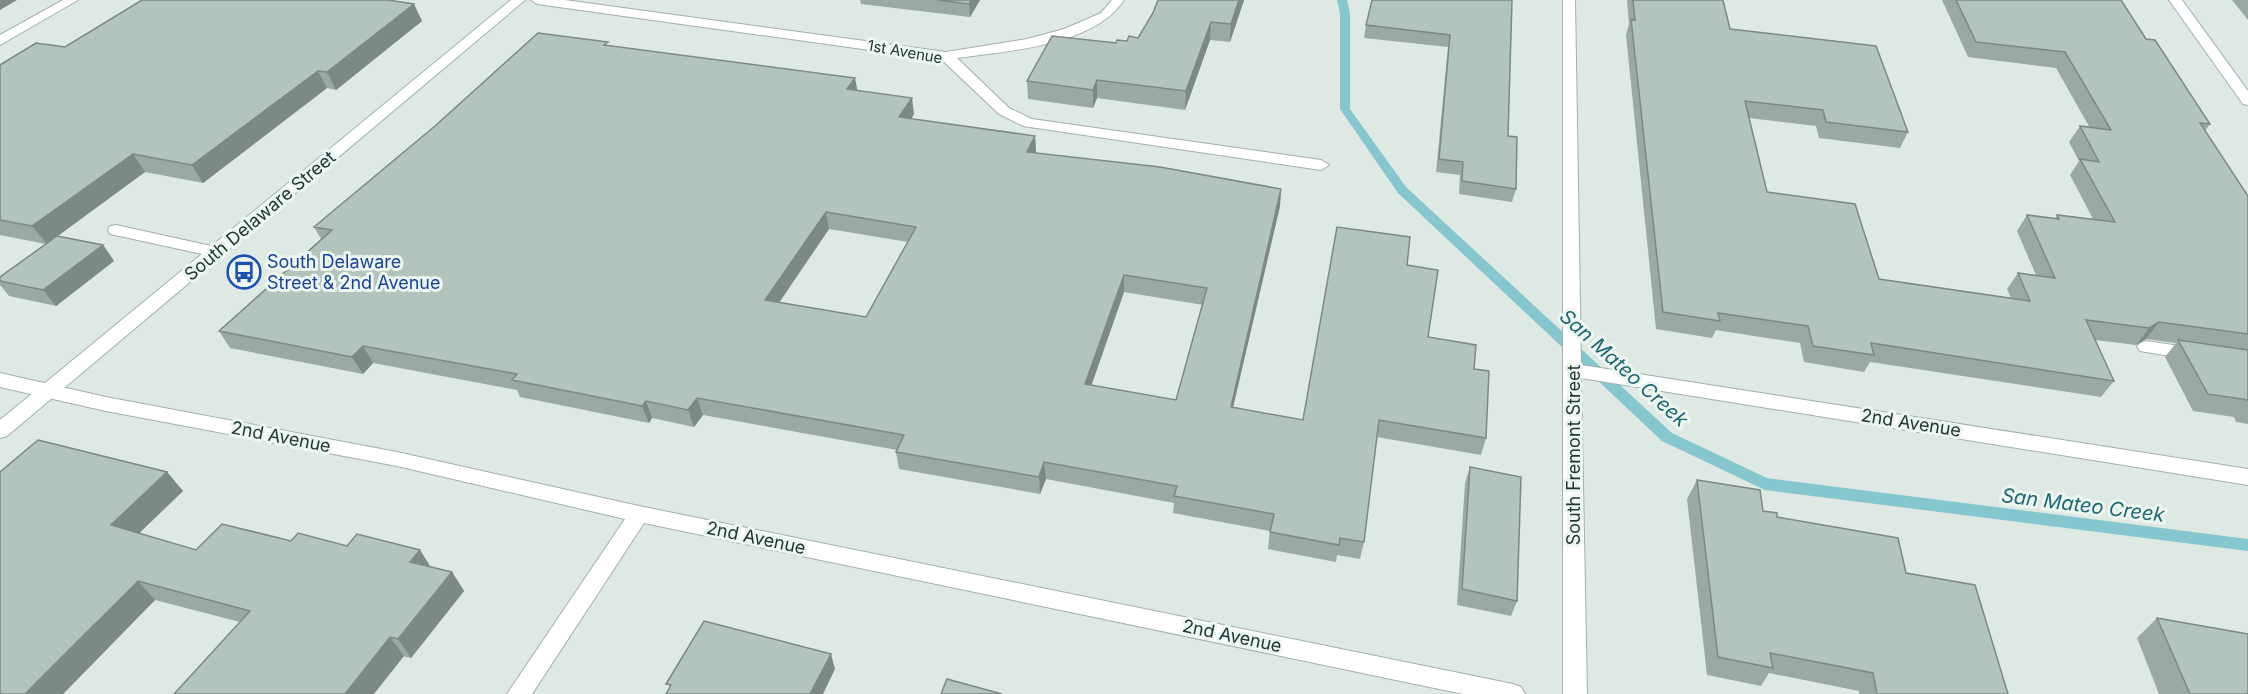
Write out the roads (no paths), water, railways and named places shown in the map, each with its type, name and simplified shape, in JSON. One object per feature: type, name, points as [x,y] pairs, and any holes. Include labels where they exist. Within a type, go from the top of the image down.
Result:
[{"type":"street","points":[[0,41],[72,0]]},
{"type":"street","name":"South Delaware Street","points":[[0,431],[519,0]]},
{"type":"street","name":"1st Avenue","points":[[537,0],[946,56],[1004,111],[1028,123],[1321,165]]},
{"type":"street","points":[[946,56],[1012,45],[1084,26],[1105,17],[1118,0]]},
{"type":"street","name":"South Fremont Street","points":[[1569,0],[1574,370],[1575,694]]},
{"type":"street","points":[[2175,0],[2248,102]]},
{"type":"street","points":[[116,230],[216,252]]},
{"type":"street","points":[[2146,347],[2214,357]]},
{"type":"street","name":"2nd Avenue","points":[[1574,370],[2248,477]]},
{"type":"street","name":"2nd Avenue","points":[[0,380],[106,404],[397,459],[639,514],[1513,694]]},
{"type":"street","points":[[519,694],[639,514]]},
{"type":"waterway","name":"San Mateo Creek","points":[[1342,0],[1345,13],[1345,109],[1402,190],[1667,437],[1765,484],[2248,545]]},
{"type":"place","name":"South Delaware Street & 2nd Avenue","points":[[244,272]]}]
